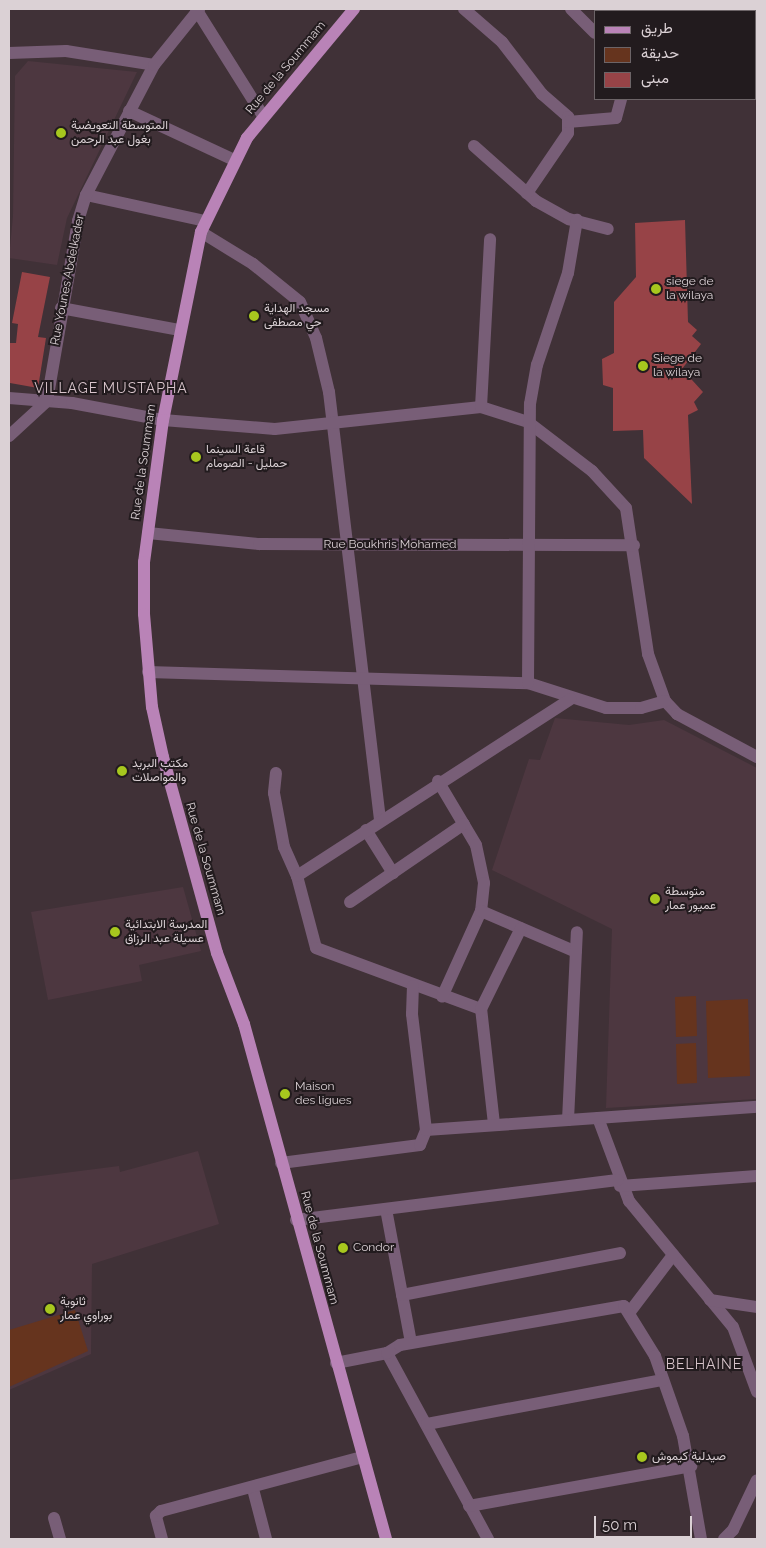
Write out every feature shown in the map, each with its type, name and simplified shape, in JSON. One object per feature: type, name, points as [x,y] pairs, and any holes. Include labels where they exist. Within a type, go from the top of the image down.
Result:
[{"type":"main road","name":"Rue de la Soummam","points":[[354,9],[263,116],[234,160],[203,226],[180,330],[163,420],[148,533],[144,614],[148,672],[163,758],[217,953],[244,1024],[296,1220],[386,1539]]},
{"type":"street","points":[[464,9],[502,42],[542,94],[568,117],[568,133],[527,193]]},
{"type":"street","points":[[570,9],[594,32]]},
{"type":"street","points":[[198,10],[263,116]]},
{"type":"street","name":"Rue Younes Abdelkader","points":[[47,401],[61,308],[86,195],[154,65],[198,10]]},
{"type":"street","points":[[9,53],[66,51],[154,65]]},
{"type":"street","points":[[568,122],[616,118],[621,100]]},
{"type":"street","points":[[129,111],[234,160]]},
{"type":"street","points":[[474,146],[527,193],[577,220],[608,229]]},
{"type":"street","points":[[86,195],[203,226],[300,302],[319,347],[332,426],[380,820]]},
{"type":"street","points":[[528,683],[528,422],[534,378],[568,273],[577,220]]},
{"type":"street","points":[[481,407],[490,239]]},
{"type":"street","points":[[61,308],[180,330]]},
{"type":"street","points":[[9,398],[47,401],[163,420],[275,429],[332,426],[481,407],[528,422],[619,496],[628,516],[634,545],[648,654],[665,701],[677,714],[757,757]]},
{"type":"street","points":[[9,436],[47,401]]},
{"type":"street","name":"Rue Boukhris Mohamed","points":[[148,533],[259,544],[634,545]]},
{"type":"street","points":[[148,672],[528,683],[597,707],[623,708],[665,701]]},
{"type":"street","points":[[297,876],[438,781],[571,699]]},
{"type":"street","points":[[276,773],[274,793],[284,847],[297,876],[316,948],[442,997],[481,1009]]},
{"type":"street","points":[[438,781],[476,845],[483,872],[480,911],[442,997]]},
{"type":"street","points":[[350,902],[464,824]]},
{"type":"street","points":[[366,830],[393,873]]},
{"type":"street","points":[[480,911],[576,952]]},
{"type":"street","points":[[494,1124],[481,1009],[521,928]]},
{"type":"street","points":[[568,1120],[577,932]]},
{"type":"street","points":[[281,1163],[420,1145],[426,1130],[412,1014],[413,986]]},
{"type":"street","points":[[426,1130],[757,1107]]},
{"type":"street","points":[[598,1118],[620,1183],[673,1255],[732,1327],[757,1392]]},
{"type":"street","points":[[296,1220],[386,1208],[620,1183],[757,1176]]},
{"type":"street","points":[[386,1208],[411,1343]]},
{"type":"street","points":[[402,1295],[620,1253]]},
{"type":"street","points":[[629,1313],[673,1255]]},
{"type":"street","points":[[710,1300],[757,1308]]},
{"type":"street","points":[[336,1362],[387,1353],[411,1343],[624,1306],[655,1356],[663,1380],[691,1466],[701,1539]]},
{"type":"street","points":[[387,1353],[488,1539]]},
{"type":"street","points":[[427,1424],[663,1380]]},
{"type":"street","points":[[162,1539],[156,1516],[161,1511],[253,1489],[363,1457]]},
{"type":"street","points":[[470,1506],[691,1466]]},
{"type":"street","points":[[724,1539],[733,1530],[757,1480]]},
{"type":"street","points":[[253,1489],[266,1539]]},
{"type":"street","points":[[54,1518],[60,1539]]},
{"type":"shaded area","name":"المتوسطة التعويضية بغول عبد الرحمن","points":[[28,61],[137,72],[67,218],[57,265],[9,258],[13,216],[15,76]]},
{"type":"shaded area","name":"متوسطة عميور عمار","points":[[555,718],[629,725],[664,720],[757,768],[757,1099],[606,1108],[612,929],[492,870],[529,759],[540,760]]},
{"type":"shaded area","name":"المدرسة الابتدائية عسيلة عبد الرزاق","points":[[183,887],[201,951],[139,965],[142,981],[48,1000],[31,912]]},
{"type":"shaded area","name":"ثانوية بوراوي عمار","points":[[198,1151],[219,1224],[92,1264],[91,1354],[9,1390],[9,1180],[119,1166],[120,1172]]},
{"type":"green space","points":[[696,996],[697,1036],[676,1037],[675,997]]},
{"type":"green space","points":[[748,999],[750,1076],[708,1078],[706,1001]]},
{"type":"green space","points":[[696,1043],[697,1083],[677,1084],[676,1044]]},
{"type":"green space","points":[[75,1310],[88,1351],[9,1387],[9,1330]]},
{"type":"building","points":[[685,220],[688,322],[697,330],[692,336],[701,344],[682,369],[703,392],[694,402],[698,410],[688,415],[692,504],[644,458],[643,430],[613,431],[613,388],[603,385],[602,359],[614,353],[614,302],[636,277],[635,223]]},
{"type":"building","points":[[22,272],[50,277],[38,337],[46,338],[38,388],[10,383],[9,343],[16,343],[18,324],[12,323]]},
{"type":"place","name":"المتوسطة التعويضية بغول عبد الرحمن","points":[[61,133]]},
{"type":"place","name":"siege de la wilaya","points":[[656,289]]},
{"type":"place","name":"مسجد الهداية حي مصطفى","points":[[254,316]]},
{"type":"place","name":"Siege de la wilaya","points":[[643,366]]},
{"type":"place","name":"قاعة السينما حمليل - الصومام","points":[[196,457]]},
{"type":"place","name":"مكتب البريد والمواصلات","points":[[122,771]]},
{"type":"place","name":"متوسطة عميور عمار","points":[[655,899]]},
{"type":"place","name":"المدرسة الابتدائية عسيلة عبد الرزاق","points":[[115,932]]},
{"type":"place","name":"Maison des ligues","points":[[285,1094]]},
{"type":"place","name":"Condor","points":[[343,1248]]},
{"type":"place","name":"ثانوية بوراوي عمار","points":[[50,1309]]},
{"type":"place","name":"صيدلية كيموش","points":[[642,1457]]},
{"type":"district","name":"VILLAGE MUSTAPHA","points":[[111,388]]},
{"type":"district","name":"BELHAINE","points":[[704,1364]]}]
